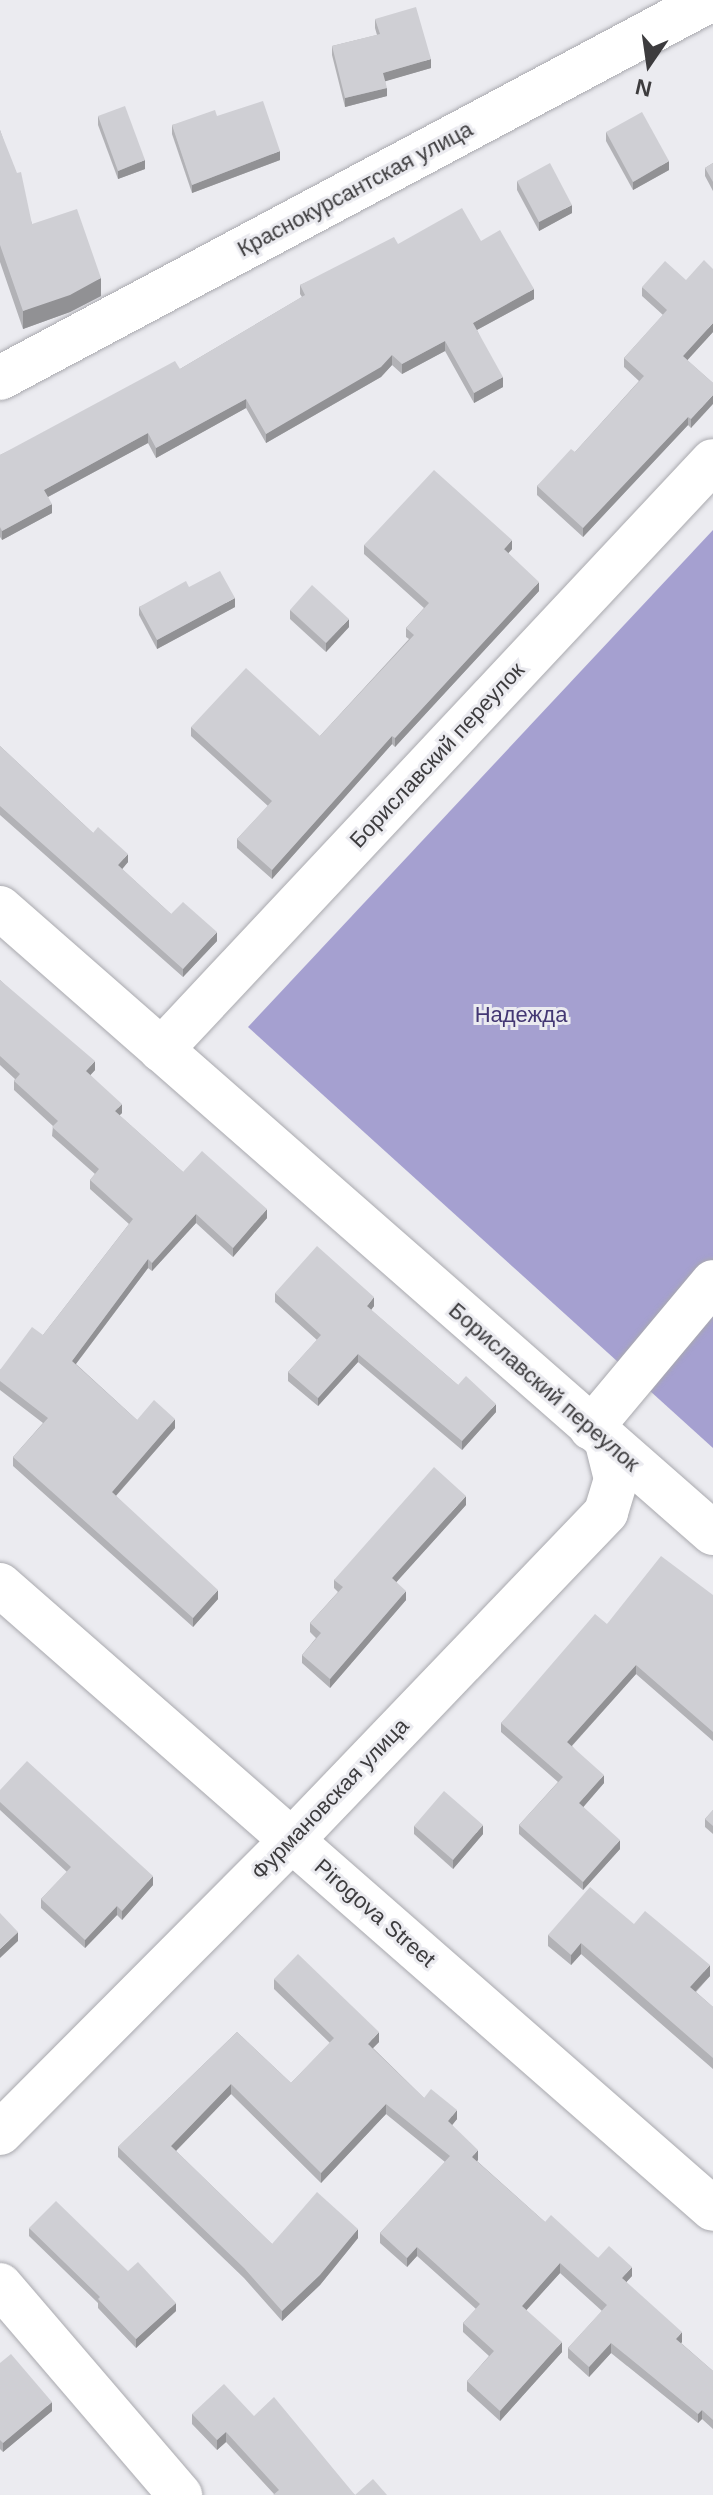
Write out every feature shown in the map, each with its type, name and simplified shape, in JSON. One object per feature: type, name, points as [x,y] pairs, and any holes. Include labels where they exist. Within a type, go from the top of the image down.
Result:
[{"type":"street","name":"Краснокурсантская улица","points":[[0,378],[710,0]]},
{"type":"street","name":"Бориславский переулок","points":[[161,1050],[713,461]]},
{"type":"street","name":"Бориславский переулок","points":[[0,908],[713,1533]]},
{"type":"street","points":[[599,1436],[713,1282]]},
{"type":"street","name":"Фурмановская улица","points":[[0,2133],[292,1840],[606,1512],[616,1479],[599,1436]]},
{"type":"street","name":"Pirogova Street","points":[[0,1585],[713,2209]]},
{"type":"street","points":[[0,2285],[180,2495]]},
{"type":"green space","name":"Надежда","points":[[713,530],[713,1448],[248,1027]]},
{"type":"building","points":[[416,7],[431,59],[383,73],[387,88],[345,98],[332,46],[380,34],[375,19]]},
{"type":"building","points":[[263,101],[280,151],[192,185],[172,125],[215,110],[217,116]]},
{"type":"building","points":[[125,106],[145,160],[118,171],[98,116]]},
{"type":"building","points":[[642,112],[669,161],[633,182],[606,132]]},
{"type":"building","points":[[0,130],[17,173],[21,172],[32,224],[77,209],[101,278],[70,295],[23,311],[0,245]]},
{"type":"building","points":[[550,163],[572,205],[539,222],[517,181]]},
{"type":"building","points":[[713,163],[713,182],[705,168]]},
{"type":"building","points":[[462,208],[481,241],[500,230],[534,289],[473,323],[503,377],[474,393],[445,341],[402,364],[392,355],[381,367],[266,434],[246,399],[156,448],[148,433],[44,490],[52,504],[2,531],[0,455],[175,361],[180,369],[305,295],[300,285],[394,237],[398,244]]},
{"type":"building","points":[[704,260],[713,269],[713,323],[683,356],[713,383],[713,395],[691,419],[688,417],[583,528],[537,486],[571,449],[575,452],[644,376],[624,358],[667,310],[642,287],[665,261],[686,280]]},
{"type":"building","points":[[434,470],[512,540],[504,549],[539,582],[395,738],[392,736],[272,870],[237,839],[272,801],[191,727],[246,668],[320,736],[414,635],[406,628],[429,603],[364,545]]},
{"type":"building","points":[[220,571],[235,598],[157,640],[139,607],[186,581],[189,587]]},
{"type":"building","points":[[312,585],[349,619],[326,643],[290,610]]},
{"type":"building","points":[[0,746],[93,833],[98,827],[128,854],[118,865],[171,914],[183,902],[217,932],[183,969],[0,806]]},
{"type":"building","points":[[0,980],[95,1061],[86,1071],[122,1104],[115,1111],[183,1172],[202,1151],[267,1209],[233,1248],[196,1214],[152,1263],[148,1259],[72,1361],[137,1420],[154,1400],[175,1419],[112,1492],[218,1590],[193,1618],[13,1457],[48,1418],[0,1381],[0,1370],[32,1327],[43,1335],[133,1219],[90,1180],[99,1169],[52,1127],[58,1121],[14,1081],[20,1074],[0,1056]]},
{"type":"building","points":[[317,1246],[374,1297],[367,1306],[458,1385],[466,1376],[496,1404],[462,1441],[358,1354],[318,1398],[288,1372],[321,1335],[275,1293]]},
{"type":"building","points":[[434,1467],[466,1496],[392,1578],[406,1591],[330,1679],[302,1655],[321,1633],[310,1623],[343,1587],[334,1580]]},
{"type":"building","points":[[661,1556],[713,1595],[713,1732],[636,1665],[567,1742],[604,1775],[579,1803],[620,1840],[583,1882],[519,1825],[563,1777],[501,1723],[595,1614],[607,1624]]},
{"type":"building","points":[[27,1761],[153,1876],[122,1911],[117,1906],[85,1940],[41,1899],[71,1867],[0,1802],[0,1790]]},
{"type":"building","points":[[444,1791],[483,1825],[453,1860],[414,1826]]},
{"type":"building","points":[[713,1810],[713,1826],[705,1819]]},
{"type":"building","points":[[590,1887],[634,1924],[645,1911],[710,1965],[690,1987],[713,2007],[713,2058],[581,1943],[571,1955],[548,1935]]},
{"type":"building","points":[[0,1913],[18,1932],[0,1949]]},
{"type":"building","points":[[298,1954],[379,2032],[368,2044],[424,2098],[431,2089],[457,2110],[448,2121],[478,2150],[472,2157],[545,2222],[551,2215],[598,2258],[609,2246],[632,2267],[622,2278],[682,2332],[676,2339],[713,2371],[713,2420],[702,2410],[698,2414],[611,2343],[589,2367],[568,2348],[607,2305],[560,2263],[522,2306],[562,2342],[500,2411],[467,2381],[494,2351],[463,2323],[480,2304],[417,2247],[407,2258],[380,2233],[450,2156],[386,2104],[321,2173],[231,2084],[171,2146],[272,2244],[317,2192],[358,2229],[320,2275],[282,2311],[244,2268],[118,2147],[237,2032],[291,2083],[334,2038],[274,1979]]},
{"type":"building","points":[[56,2201],[128,2271],[138,2262],[176,2303],[136,2339],[98,2299],[100,2297],[29,2228]]},
{"type":"building","points":[[11,2354],[52,2402],[3,2443],[0,2440],[0,2363]]},
{"type":"building","points":[[224,2384],[254,2416],[274,2397],[355,2495],[273,2495],[279,2490],[226,2432],[217,2440],[192,2414]]},
{"type":"building","points":[[373,2479],[387,2495],[355,2495]]}]
